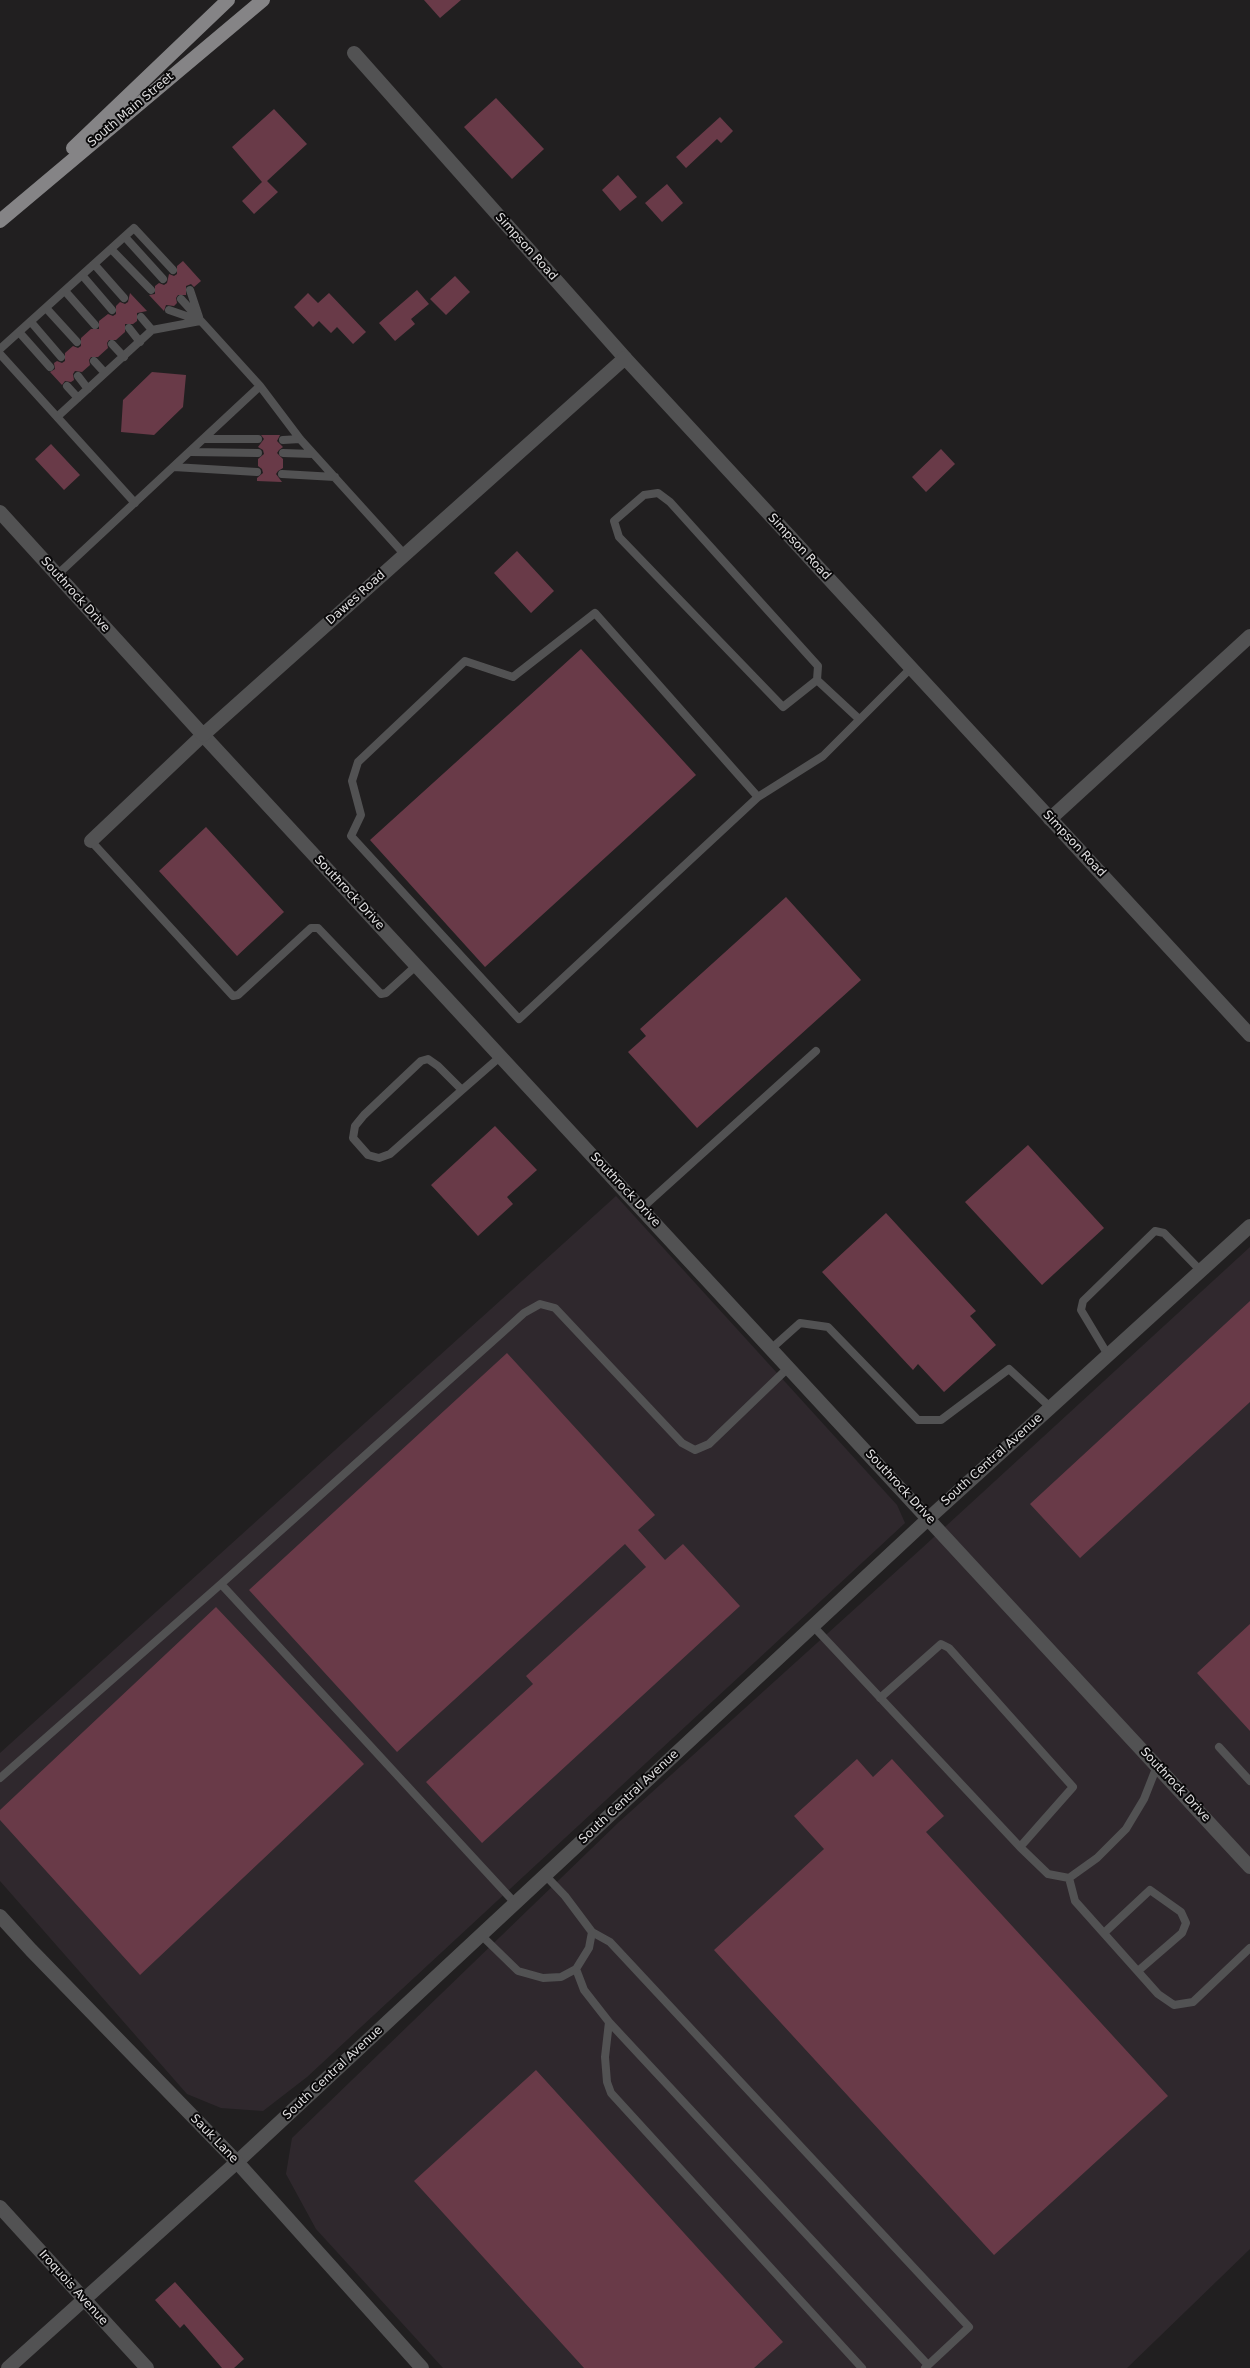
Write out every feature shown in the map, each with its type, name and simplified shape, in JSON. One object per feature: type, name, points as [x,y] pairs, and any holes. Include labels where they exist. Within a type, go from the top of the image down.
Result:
[{"type":"main road","name":"South Main Street","points":[[0,219],[228,0]]},
{"type":"main road","name":"South Main Street","points":[[0,219],[263,0]]},
{"type":"street","name":"Simpson Road","points":[[354,53],[625,358],[1250,1035]]},
{"type":"street","name":"Dawes Road","points":[[91,841],[203,735],[625,358]]},
{"type":"street","name":"Southrock Drive","points":[[0,512],[203,735],[1157,1766],[1248,1861]]},
{"type":"street","points":[[1050,819],[1250,636]]},
{"type":"street","name":"South Central Avenue","points":[[8,2368],[85,2301],[237,2162],[812,1626],[1250,1226]]},
{"type":"street","name":"Sauk Lane","points":[[0,1916],[30,1950],[237,2162],[422,2368]]},
{"type":"street","name":"Iroquois Avenue","points":[[0,2207],[147,2368]]},
{"type":"lane","points":[[0,349],[134,228],[173,270]]},
{"type":"lane","points":[[124,237],[163,279]]},
{"type":"lane","points":[[111,249],[150,290]]},
{"type":"lane","points":[[94,264],[124,298]]},
{"type":"lane","points":[[82,275],[112,310]]},
{"type":"lane","points":[[190,290],[200,321]]},
{"type":"lane","points":[[65,291],[95,325]]},
{"type":"lane","points":[[181,299],[260,386],[313,454],[405,555]]},
{"type":"lane","points":[[46,308],[77,342]]},
{"type":"lane","points":[[169,310],[200,321]]},
{"type":"lane","points":[[141,317],[152,330]]},
{"type":"lane","points":[[57,417],[152,330],[200,321]]},
{"type":"lane","points":[[31,322],[61,357]]},
{"type":"lane","points":[[129,328],[140,342]]},
{"type":"lane","points":[[19,332],[50,367]]},
{"type":"lane","points":[[112,344],[124,357]]},
{"type":"lane","points":[[0,354],[135,503]]},
{"type":"lane","points":[[94,361],[105,373]]},
{"type":"lane","points":[[78,376],[88,389]]},
{"type":"lane","points":[[67,386],[78,398]]},
{"type":"lane","points":[[57,575],[260,386]]},
{"type":"lane","points":[[205,439],[258,439]]},
{"type":"lane","points":[[283,440],[300,439]]},
{"type":"lane","points":[[191,452],[258,453]]},
{"type":"lane","points":[[283,453],[313,454]]},
{"type":"lane","points":[[174,467],[258,472]]},
{"type":"lane","points":[[282,474],[335,477]]},
{"type":"lane","points":[[658,493],[670,502],[818,666],[817,680],[783,707],[618,537],[614,521],[644,495],[658,493]]},
{"type":"lane","points":[[758,796],[594,613],[513,678],[466,661],[458,668],[358,762],[352,781],[360,815],[351,836],[520,1019],[758,796],[823,756],[911,668]]},
{"type":"lane","points":[[817,680],[859,719]]},
{"type":"lane","points":[[91,841],[233,996],[238,995],[312,928],[318,928],[381,994],[386,993],[416,965]]},
{"type":"lane","points":[[642,1208],[816,1051]]},
{"type":"lane","points":[[462,1090],[438,1066],[428,1059],[421,1061],[364,1115],[355,1126],[353,1138],[368,1155],[379,1158],[390,1154],[501,1056]]},
{"type":"lane","points":[[1108,1355],[1080,1310],[1083,1301],[1155,1231],[1164,1233],[1200,1271]]},
{"type":"lane","points":[[0,1778],[221,1584],[524,1313],[540,1304],[555,1308],[682,1443],[695,1450],[709,1444],[789,1367]]},
{"type":"lane","points":[[772,1348],[800,1323],[828,1327],[918,1420],[941,1420],[1009,1369],[1050,1407]]},
{"type":"lane","points":[[221,1584],[515,1903]]},
{"type":"lane","points":[[812,1626],[1020,1847],[1048,1874],[1068,1878],[1097,1858],[1126,1829],[1144,1799],[1157,1766]]},
{"type":"lane","points":[[880,1698],[941,1644],[948,1648],[1073,1787],[1020,1847]]},
{"type":"lane","points":[[1219,1747],[1250,1781]]},
{"type":"lane","points":[[545,1875],[565,1896],[592,1932],[610,1942],[969,2327],[926,2367],[609,2022],[584,1990],[576,1969]]},
{"type":"lane","points":[[1068,1878],[1075,1900],[1158,1994],[1174,2005],[1193,2002],[1250,1948]]},
{"type":"lane","points":[[1104,1933],[1150,1890],[1181,1912],[1186,1923],[1182,1933],[1138,1971]]},
{"type":"lane","points":[[481,1935],[518,1971],[543,1978],[561,1977],[576,1969],[589,1948],[592,1932]]},
{"type":"lane","points":[[609,2022],[606,2057],[607,2082],[611,2093],[862,2368]]},
{"type":"shaded area","points":[[616,1196],[897,1505],[905,1523],[307,2077],[263,2111],[221,2108],[187,2094],[0,1881],[0,1753]]},
{"type":"shaded area","points":[[1250,1247],[1250,2249],[1127,2368],[443,2368],[316,2229],[286,2174],[292,2138],[619,1822],[921,1549]]},
{"type":"building","points":[[424,0],[461,0],[440,18]]},
{"type":"building","points":[[496,98],[544,149],[512,179],[464,127]]},
{"type":"building","points":[[274,109],[307,144],[267,181],[278,192],[254,214],[242,201],[262,182],[232,147]]},
{"type":"building","points":[[720,117],[733,131],[721,143],[717,139],[686,168],[676,157]]},
{"type":"building","points":[[618,175],[637,197],[620,211],[602,190]]},
{"type":"building","points":[[667,184],[683,203],[662,222],[645,203]]},
{"type":"building","points":[[183,261],[201,281],[194,287],[191,284],[186,286],[186,295],[178,295],[176,298],[177,303],[174,306],[166,305],[164,311],[149,295],[155,294],[155,286],[159,283],[164,285],[167,283],[169,274],[174,276],[177,274],[177,266]]},
{"type":"building","points":[[455,276],[470,292],[446,315],[430,299]]},
{"type":"building","points":[[417,290],[429,304],[411,319],[415,324],[395,341],[379,323]]},
{"type":"building","points":[[130,293],[147,311],[137,313],[137,321],[133,324],[125,324],[125,332],[116,340],[109,340],[107,343],[108,348],[98,357],[91,357],[89,360],[90,365],[82,372],[75,371],[73,374],[74,380],[71,382],[65,381],[62,385],[50,372],[55,369],[54,363],[65,361],[65,353],[73,346],[78,348],[81,346],[81,338],[91,329],[99,329],[99,321],[108,314],[113,316],[116,314],[116,306],[120,302],[125,304],[128,302]]},
{"type":"building","points":[[308,293],[318,303],[329,293],[366,332],[353,344],[337,327],[331,333],[319,321],[313,327],[294,307]]},
{"type":"building","points":[[152,372],[186,375],[183,407],[154,435],[121,432],[123,400]]},
{"type":"building","points":[[261,435],[280,435],[277,441],[283,447],[277,453],[283,459],[283,468],[276,474],[282,482],[257,481],[257,478],[263,473],[262,469],[258,466],[258,459],[264,454],[263,450],[258,447],[264,439]]},
{"type":"building","points":[[51,444],[80,475],[64,490],[35,459]]},
{"type":"building","points":[[941,449],[955,464],[926,492],[912,477]]},
{"type":"building","points":[[517,551],[554,591],[531,613],[494,573]]},
{"type":"building","points":[[581,649],[696,775],[485,967],[370,840]]},
{"type":"building","points":[[206,827],[284,912],[237,956],[159,871]]},
{"type":"building","points":[[786,897],[861,980],[697,1128],[628,1052],[646,1036],[640,1029]]},
{"type":"building","points":[[495,1126],[537,1170],[507,1197],[513,1204],[478,1236],[431,1185]]},
{"type":"building","points":[[1028,1145],[1104,1228],[1042,1285],[965,1202]]},
{"type":"building","points":[[886,1213],[976,1311],[970,1316],[996,1345],[944,1392],[918,1364],[913,1370],[822,1272]]},
{"type":"building","points":[[1250,1301],[1250,1402],[1080,1558],[1030,1504]]},
{"type":"building","points":[[507,1353],[655,1515],[638,1530],[665,1560],[683,1544],[740,1606],[482,1843],[426,1782],[533,1684],[526,1676],[646,1567],[625,1544],[397,1752],[249,1590]]},
{"type":"building","points":[[216,1607],[364,1764],[140,1975],[0,1820],[0,1810]]},
{"type":"building","points":[[1250,1624],[1250,1731],[1197,1673]]},
{"type":"building","points":[[857,1759],[873,1777],[892,1759],[944,1816],[926,1832],[1168,2096],[994,2255],[714,1950],[824,1849],[794,1816]]},
{"type":"building","points":[[536,2070],[783,2342],[754,2368],[584,2368],[414,2181]]},
{"type":"building","points":[[175,2282],[244,2359],[234,2368],[222,2368],[184,2324],[180,2328],[155,2300]]}]
